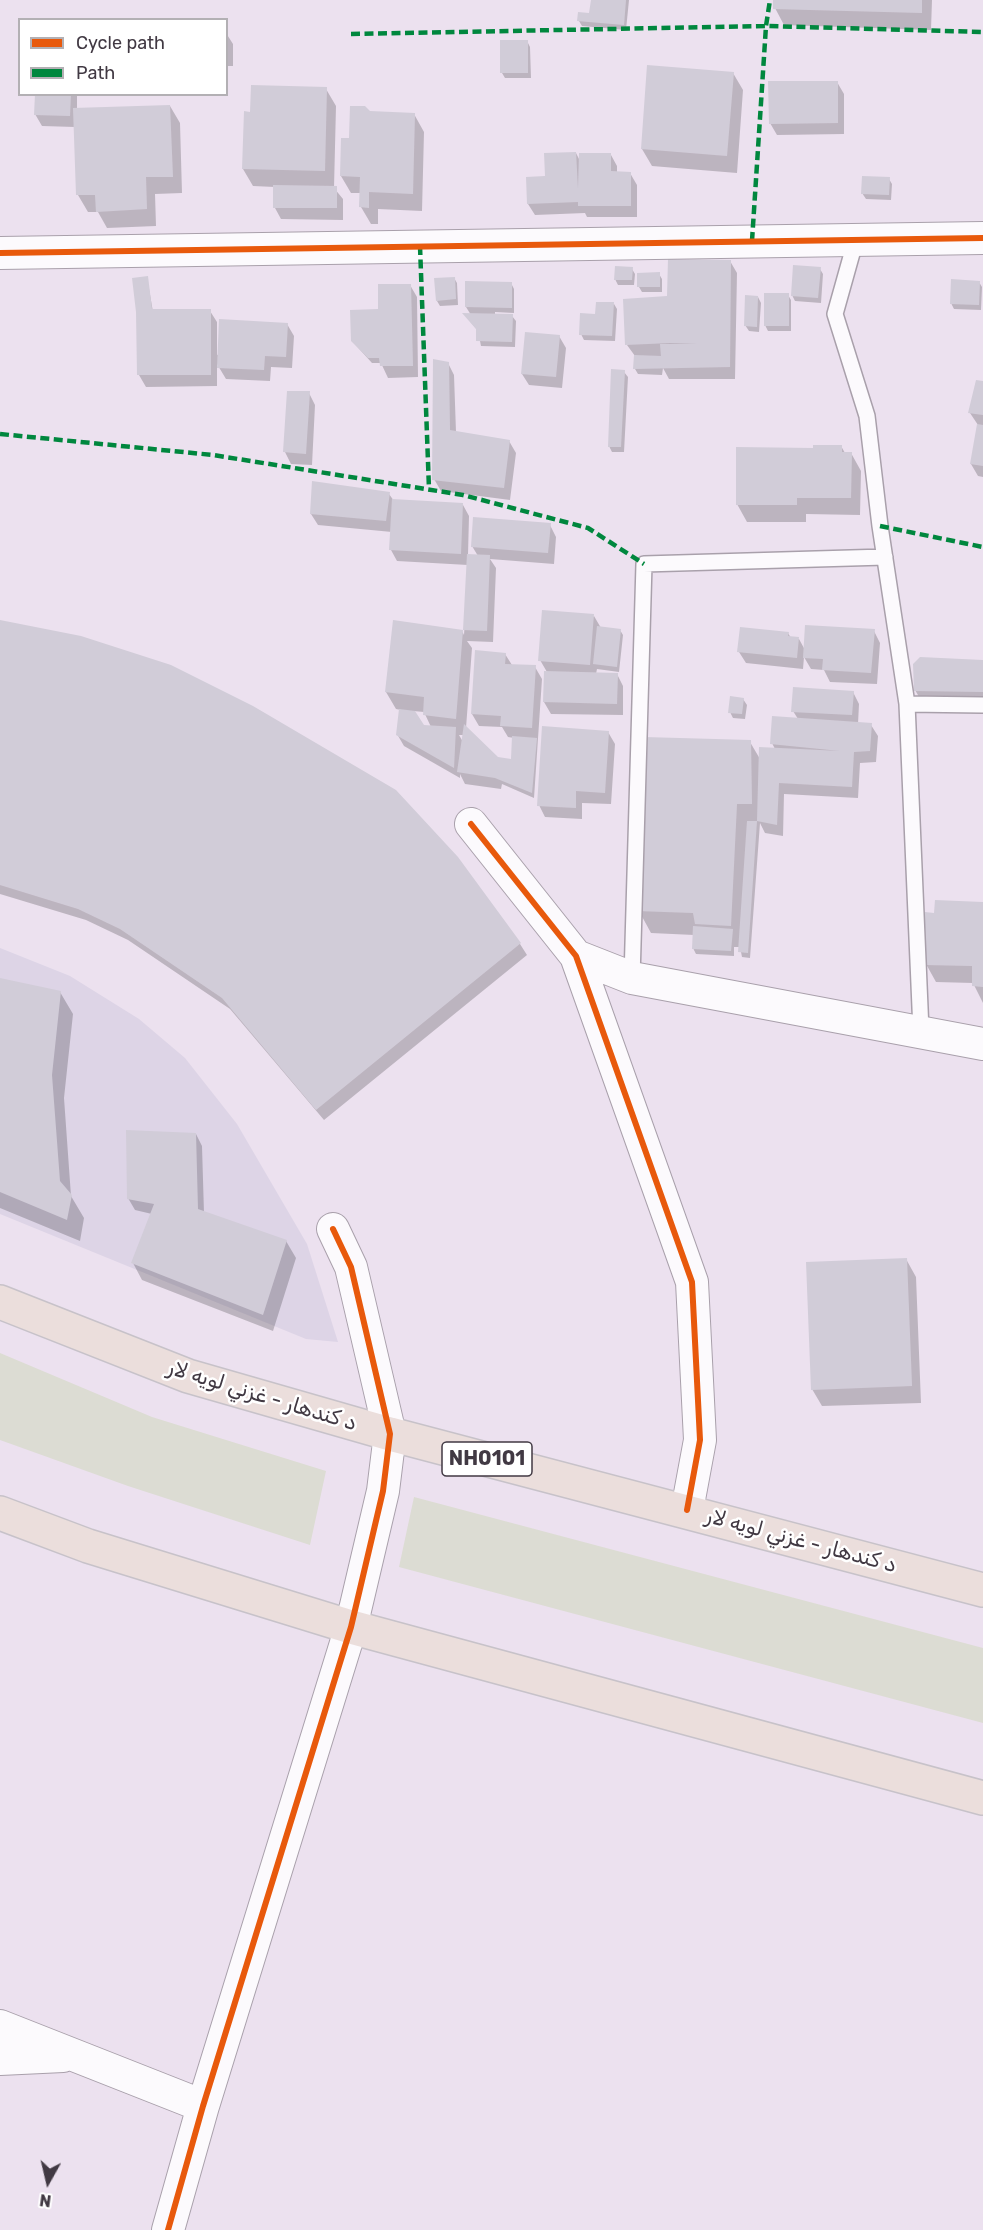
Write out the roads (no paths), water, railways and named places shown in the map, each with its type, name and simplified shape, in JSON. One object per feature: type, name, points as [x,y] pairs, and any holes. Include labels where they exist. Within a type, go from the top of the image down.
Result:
[{"type":"highway","name":"د کندهار - غزني لويه لار","points":[[0,1302],[188,1376],[390,1434],[687,1510],[983,1590]]},
{"type":"highway","points":[[0,1513],[88,1546],[351,1627],[983,1798]]},
{"type":"street","points":[[0,253],[983,238]]},
{"type":"street","points":[[471,824],[576,956],[692,1282],[700,1440],[687,1510]]},
{"type":"street","points":[[576,956],[632,978],[983,1044]]},
{"type":"street","points":[[168,2230],[203,2106],[351,1627],[383,1491],[390,1434],[351,1267],[333,1229]]},
{"type":"street","points":[[0,2025],[70,2055],[203,2106]]},
{"type":"street","points":[[0,2059],[70,2055]]},
{"type":"lane","points":[[856,239],[836,314],[867,416],[907,704],[921,1032]]},
{"type":"lane","points":[[632,978],[644,564],[885,557]]},
{"type":"lane","points":[[907,704],[983,705]]}]
